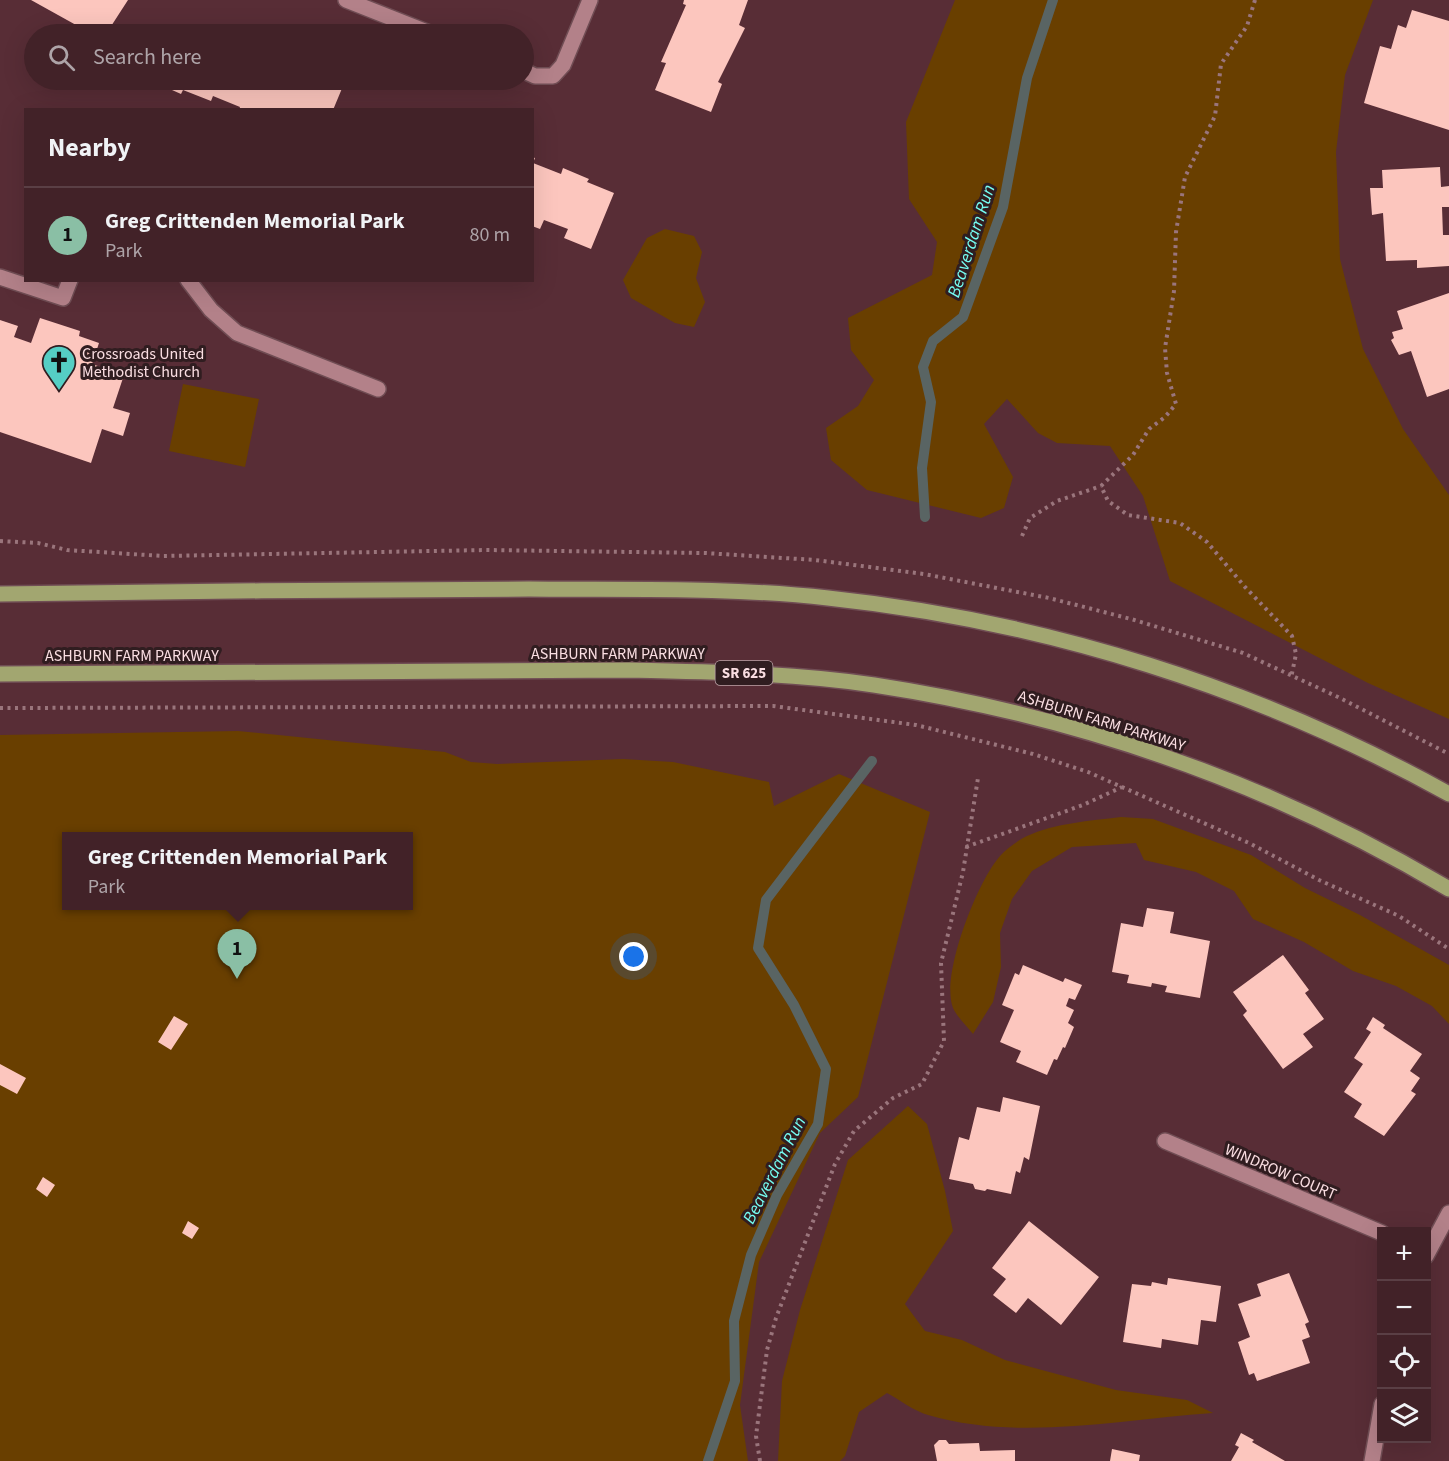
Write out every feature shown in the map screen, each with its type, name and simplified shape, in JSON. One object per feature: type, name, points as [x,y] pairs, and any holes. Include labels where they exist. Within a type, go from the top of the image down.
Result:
[{"type":"main road","points":[[0,594],[455,589],[720,590],[887,605],[1041,634],[1137,661],[1238,696],[1326,732],[1449,794]]},
{"type":"main road","name":"ASHBURN FARM PARKWAY","points":[[0,674],[630,670],[734,672],[873,685],[1050,721],[1180,761],[1299,809],[1369,844],[1449,889]]},
{"type":"street","points":[[346,0],[407,24]]},
{"type":"street","points":[[534,76],[553,76],[563,65],[590,0]]},
{"type":"street","points":[[0,277],[63,298],[69,282]]},
{"type":"street","points":[[190,282],[211,310],[237,333],[378,389]]},
{"type":"street","name":"WINDROW COURT","points":[[1166,1141],[1377,1231]]},
{"type":"street","points":[[1431,1247],[1449,1213]]},
{"type":"street","points":[[1372,1461],[1377,1432]]},
{"type":"path","points":[[1022,536],[1030,518],[1056,501],[1101,486],[1133,455],[1149,429],[1166,417],[1176,404],[1167,373],[1165,348],[1174,291],[1176,232],[1185,177],[1215,116],[1221,64],[1247,26],[1255,0]]},
{"type":"path","points":[[1101,486],[1108,501],[1128,515],[1180,523],[1208,542],[1245,587],[1292,636],[1296,654],[1291,678]]},
{"type":"path","points":[[0,708],[773,706],[916,725],[1033,754],[1122,787],[1249,843],[1319,880],[1400,916],[1449,949]]},
{"type":"path","points":[[760,1461],[756,1436],[767,1350],[776,1318],[835,1164],[854,1131],[893,1098],[922,1084],[944,1041],[941,963],[963,872],[978,778]]},
{"type":"path","points":[[966,847],[1083,805],[1122,787]]},
{"type":"shaded area","points":[[955,0],[1373,0],[1345,75],[1336,152],[1340,259],[1363,349],[1403,429],[1449,495],[1449,719],[1368,683],[1170,581],[1143,496],[1110,446],[1057,443],[1038,433],[1007,399],[984,424],[1013,477],[1004,508],[981,518],[867,490],[831,460],[826,428],[858,406],[874,380],[851,350],[848,318],[932,275],[937,242],[909,199],[906,122]]},
{"type":"shaded area","points":[[665,229],[694,236],[702,252],[696,278],[705,302],[694,327],[675,323],[631,298],[623,280],[647,238]]},
{"type":"shaded area","points":[[183,384],[259,399],[245,467],[169,451]]},
{"type":"shaded area","points":[[238,731],[445,752],[471,762],[497,764],[623,759],[673,762],[769,782],[774,806],[839,774],[930,812],[858,1097],[820,1133],[759,1262],[740,1405],[748,1461],[0,1461],[0,735]]},
{"type":"shaded area","points":[[1121,817],[1153,819],[1251,855],[1305,888],[1360,915],[1449,965],[1449,1024],[1432,1006],[1396,986],[1353,971],[1304,942],[1253,919],[1234,891],[1196,872],[1144,860],[1136,843],[1072,847],[1032,871],[1012,899],[1000,933],[1001,967],[993,1002],[973,1034],[953,1008],[950,993],[952,974],[956,952],[972,906],[992,867],[1010,847],[1038,832],[1073,823]]},
{"type":"shaded area","points":[[908,1106],[927,1124],[953,1231],[905,1304],[925,1331],[962,1340],[1005,1360],[1116,1390],[1187,1400],[1213,1413],[1070,1426],[999,1427],[963,1423],[928,1415],[887,1393],[859,1412],[845,1456],[840,1461],[778,1461],[782,1381],[800,1310],[848,1160]]},
{"type":"building","points":[[31,0],[128,0],[112,24],[74,24]]},
{"type":"building","points":[[684,0],[748,0],[739,25],[745,28],[718,82],[722,84],[711,112],[655,90],[666,63],[661,62],[686,5],[683,4]]},
{"type":"building","points":[[1412,10],[1449,21],[1449,130],[1364,103],[1380,46],[1391,49],[1398,25],[1406,28]]},
{"type":"building","points":[[183,90],[341,90],[334,108],[240,108],[213,96],[211,101]]},
{"type":"building","points":[[534,163],[561,174],[563,168],[589,179],[587,182],[614,193],[591,249],[564,238],[568,229],[544,220],[540,229],[534,227]]},
{"type":"building","points":[[1440,167],[1441,187],[1449,186],[1449,207],[1442,207],[1443,235],[1449,235],[1449,266],[1417,268],[1417,260],[1386,261],[1383,213],[1372,215],[1370,188],[1383,188],[1382,170]]},
{"type":"building","points":[[1449,293],[1449,389],[1427,397],[1411,351],[1399,355],[1391,340],[1394,338],[1392,332],[1403,329],[1397,311]]},
{"type":"building","name":"Crossroads United Methodist Church","points":[[40,318],[80,331],[79,336],[99,343],[92,364],[124,375],[113,408],[130,413],[123,436],[102,429],[91,463],[0,432],[0,320],[18,326],[14,337],[31,343]]},
{"type":"building","points":[[1147,908],[1174,912],[1170,933],[1210,941],[1200,998],[1165,992],[1167,986],[1152,983],[1151,987],[1127,983],[1129,975],[1112,972],[1121,923],[1143,927]]},
{"type":"building","points":[[1283,955],[1309,990],[1305,993],[1324,1019],[1303,1034],[1313,1047],[1283,1069],[1243,1015],[1247,1011],[1233,992]]},
{"type":"building","points":[[1023,965],[1063,982],[1065,978],[1082,985],[1075,1000],[1069,998],[1066,1006],[1074,1010],[1068,1023],[1074,1027],[1065,1048],[1063,1047],[1057,1060],[1054,1059],[1047,1075],[1016,1062],[1021,1051],[1000,1042],[1014,1010],[1002,1005],[1015,973],[1019,975]]},
{"type":"building","points":[[174,1016],[188,1024],[171,1050],[158,1042]]},
{"type":"building","points":[[1373,1017],[1385,1025],[1383,1028],[1422,1054],[1410,1071],[1420,1078],[1411,1091],[1416,1094],[1384,1136],[1354,1117],[1362,1104],[1344,1092],[1363,1064],[1354,1058],[1371,1032],[1366,1029]]},
{"type":"building","points":[[0,1064],[26,1078],[17,1094],[0,1085]]},
{"type":"building","points":[[1003,1097],[1040,1106],[1029,1160],[1024,1157],[1020,1173],[1016,1171],[1011,1194],[975,1189],[973,1184],[949,1179],[959,1137],[969,1140],[977,1107],[1000,1112]]},
{"type":"building","points":[[43,1177],[55,1185],[47,1197],[36,1189]]},
{"type":"building","points":[[188,1221],[199,1228],[192,1239],[182,1233]]},
{"type":"building","points":[[1029,1221],[1099,1277],[1061,1325],[1028,1298],[1016,1313],[993,1295],[1006,1279],[992,1268]]},
{"type":"building","points":[[1289,1273],[1309,1322],[1305,1324],[1310,1337],[1302,1340],[1310,1363],[1257,1381],[1254,1373],[1249,1375],[1238,1342],[1250,1337],[1238,1304],[1261,1296],[1257,1284]]},
{"type":"building","points":[[1168,1278],[1221,1286],[1216,1322],[1201,1320],[1198,1345],[1162,1339],[1161,1348],[1123,1342],[1132,1284],[1151,1286],[1152,1282],[1167,1285]]},
{"type":"building","points":[[1241,1433],[1285,1461],[1231,1461],[1239,1447],[1235,1445]]},
{"type":"building","points":[[939,1440],[946,1440],[949,1444],[979,1443],[980,1451],[1015,1450],[1015,1461],[937,1461],[934,1445]]},
{"type":"building","points":[[1112,1449],[1140,1455],[1139,1461],[1110,1461]]},
{"type":"waterway","name":"Beaverdam Run","points":[[925,517],[922,468],[931,402],[923,367],[933,341],[963,317],[1003,207],[1027,78],[1053,0]]},
{"type":"waterway","name":"Beaverdam Run","points":[[708,1461],[735,1381],[734,1321],[751,1255],[777,1195],[818,1124],[826,1069],[794,1005],[758,948],[766,900],[872,761]]},
{"type":"place","name":"Crossroads United Methodist Church","points":[[59,391]]},
{"type":"place","name":"Greg Crittenden Memorial Park","points":[[237,979]]}]
